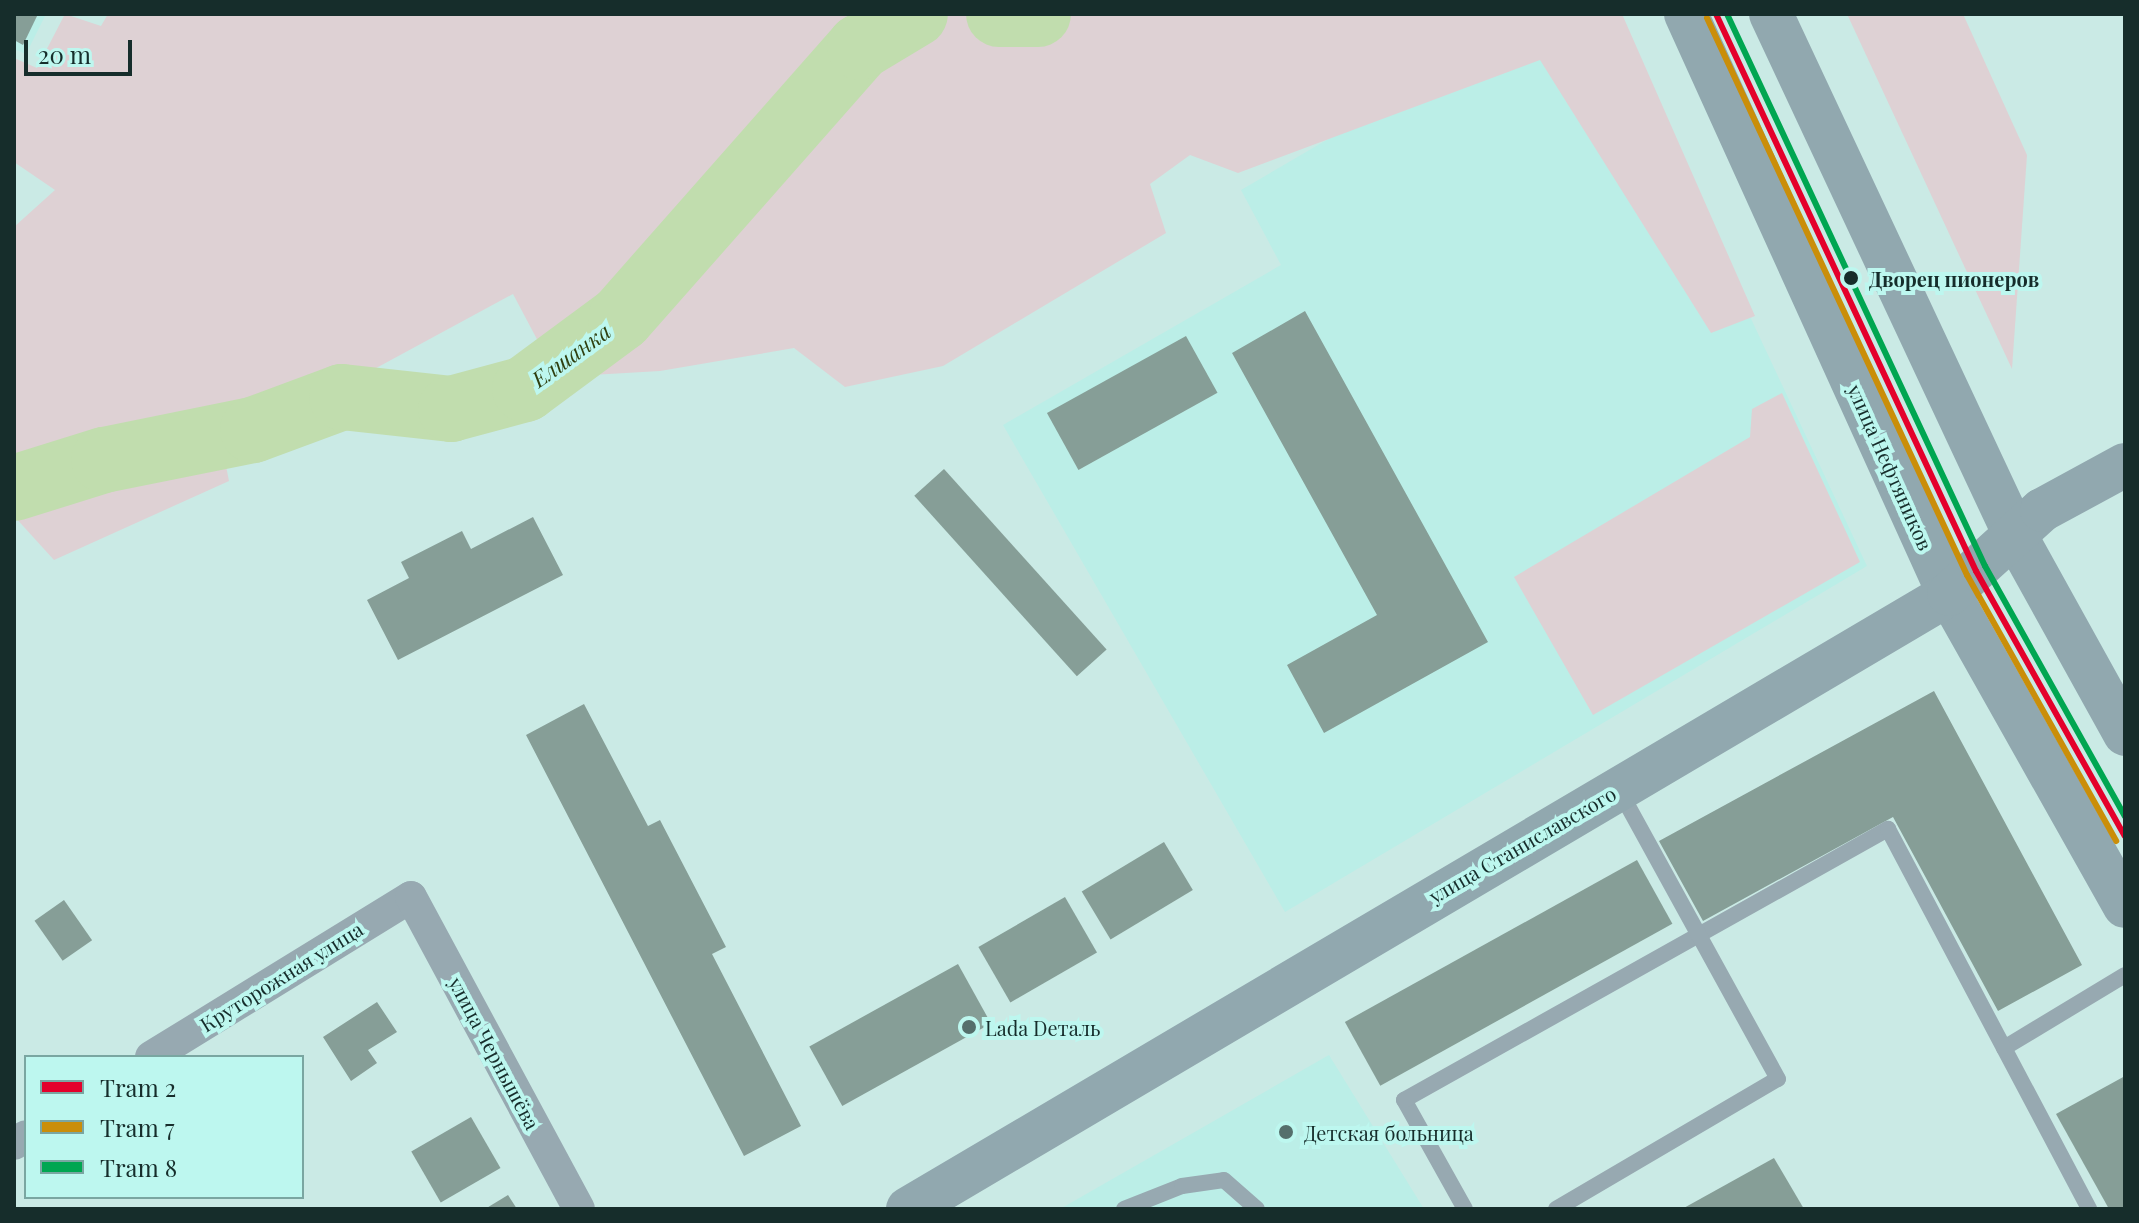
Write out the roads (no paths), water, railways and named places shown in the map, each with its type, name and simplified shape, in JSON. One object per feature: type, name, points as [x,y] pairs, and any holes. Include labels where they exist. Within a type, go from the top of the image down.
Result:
[{"type":"main road","name":"улица Нефтяников","points":[[1686,14],[1949,594],[2125,906]]},
{"type":"main road","points":[[1771,14],[2016,537],[2125,734]]},
{"type":"main road","name":"улица Станиславского","points":[[908,1209],[1949,594],[2016,537],[2042,510],[2125,465]]},
{"type":"street","name":"Круторожная улица","points":[[154,1055],[411,897]]},
{"type":"street","name":"улица Чернышёва","points":[[411,897],[579,1209]]},
{"type":"lane","points":[[1556,1209],[1778,1079],[1618,788]]},
{"type":"lane","points":[[1465,1209],[1404,1100],[1888,829],[2089,1209]]},
{"type":"lane","points":[[2004,1048],[2125,975]]},
{"type":"lane","points":[[1124,1209],[1182,1186],[1224,1180],[1257,1209]]},
{"type":"waterway","name":"Елшанка","points":[[14,488],[104,460],[253,430],[342,397],[451,409],[525,389],[621,318],[860,47],[915,14]]},
{"type":"waterway","name":"Елшанка","points":[[999,14],[1038,14]]},
{"type":"tram line","name":"2","points":[[1716,14],[1976,571],[2125,836]]},
{"type":"tram line","name":"8","points":[[1727,14],[1985,566],[2125,816]]},
{"type":"tram line","name":"7","points":[[1707,18],[1967,575],[2116,841]]},
{"type":"place","name":"Дворец пионеров","points":[[1851,278]]},
{"type":"place","name":"Lada Dеталь","points":[[969,1027]]},
{"type":"place","name":"Детская больница","points":[[1286,1132]]}]
